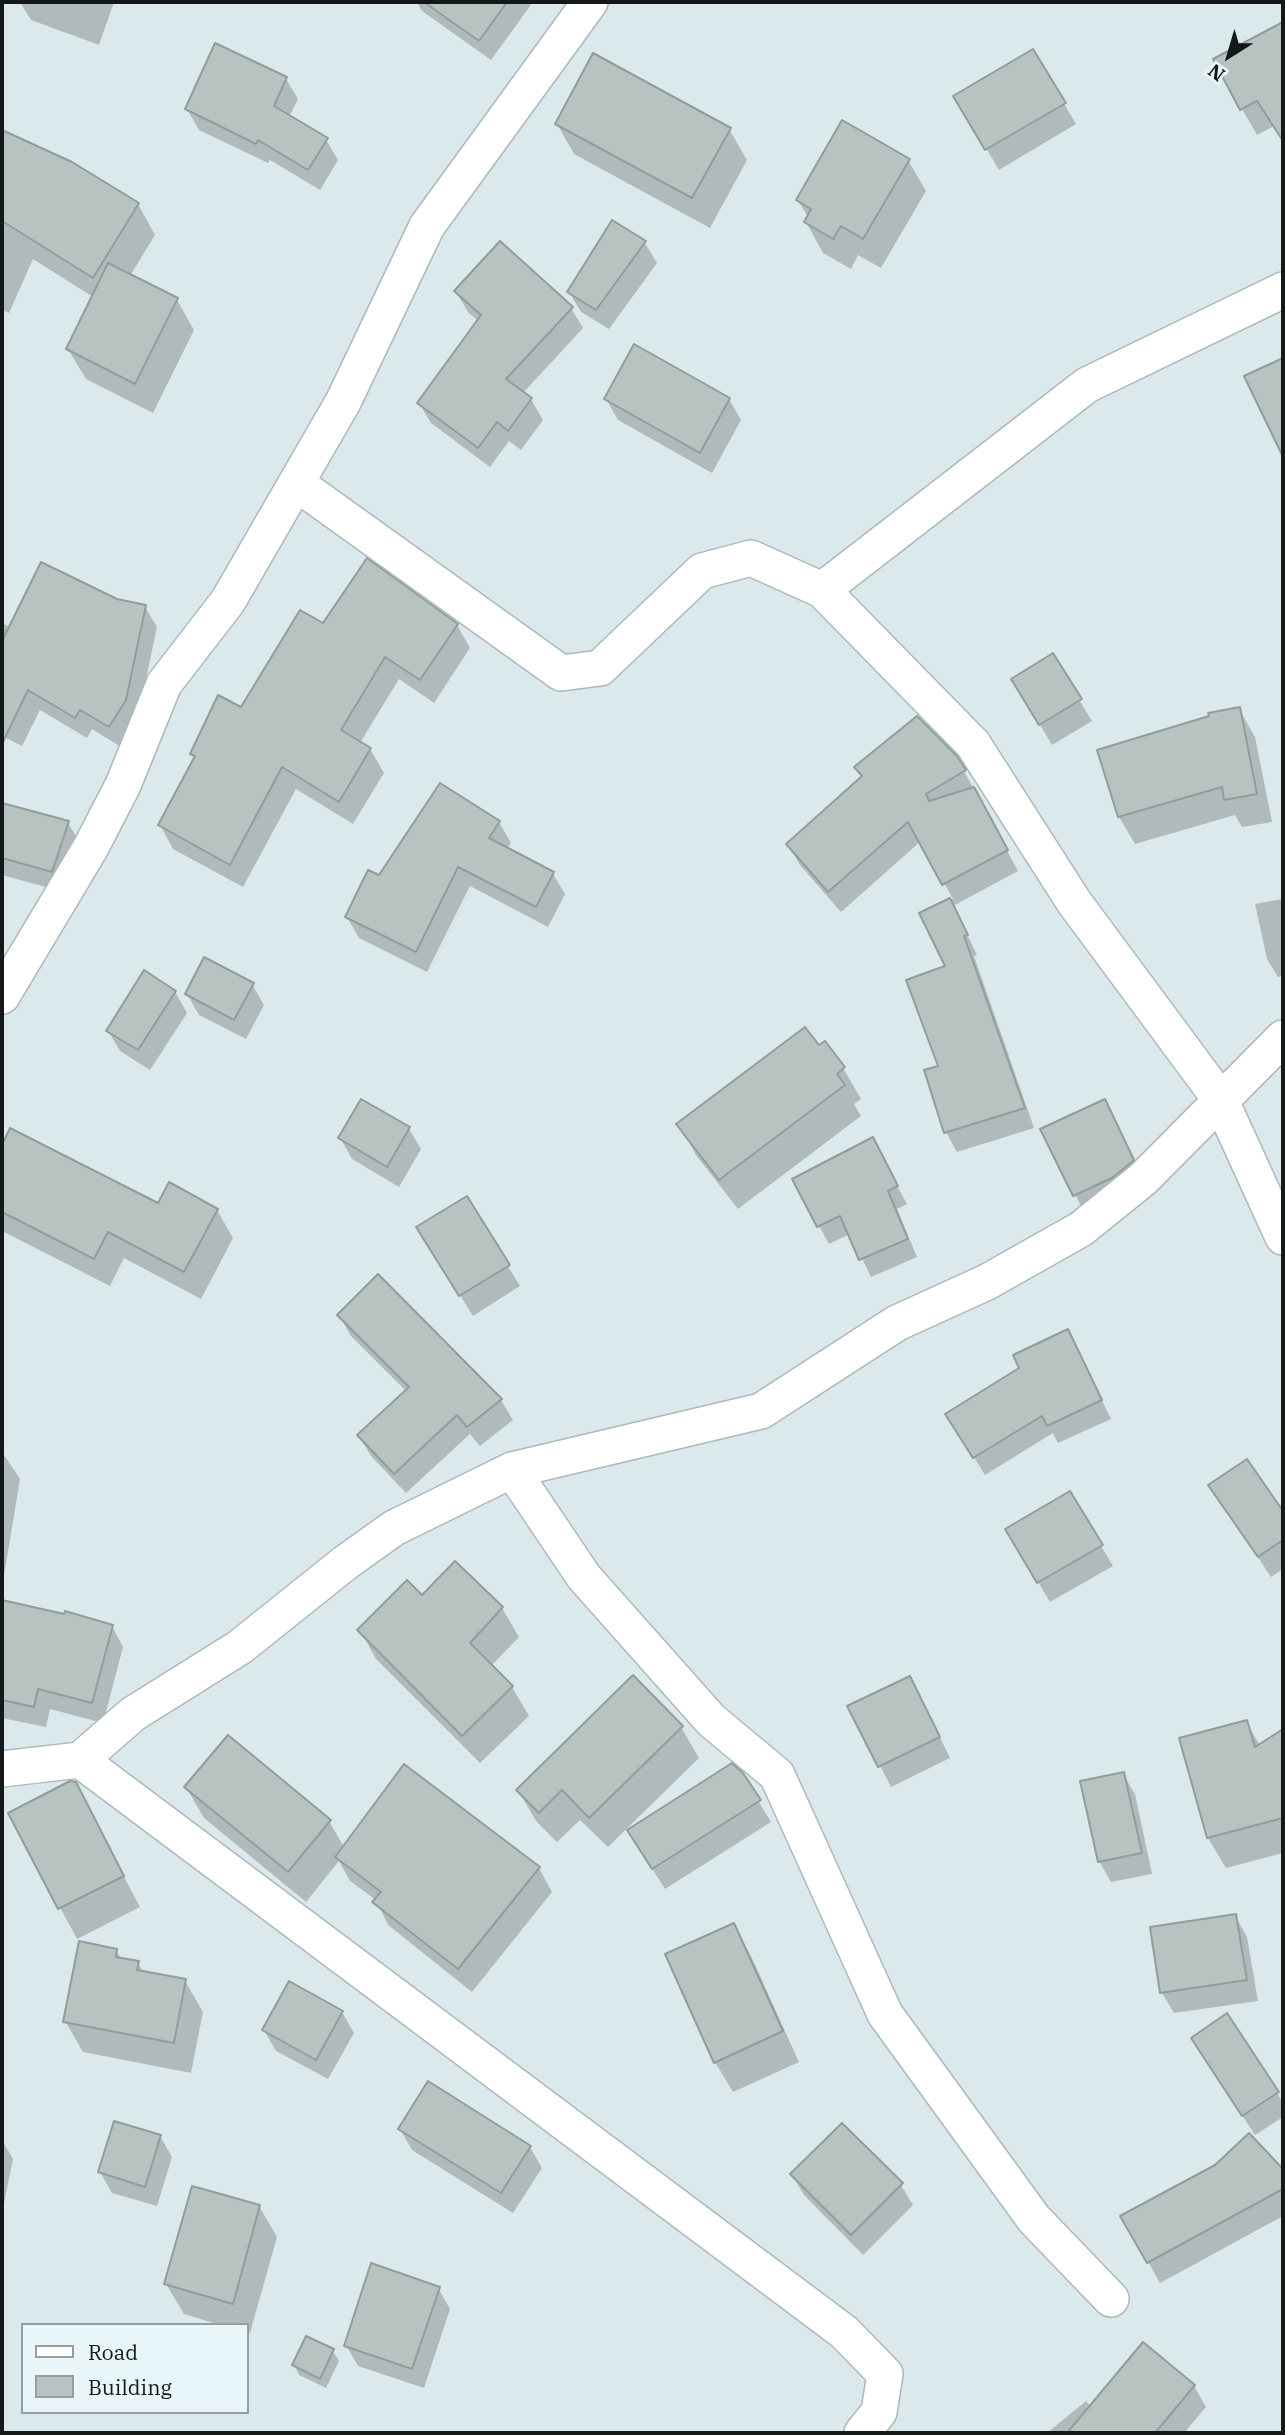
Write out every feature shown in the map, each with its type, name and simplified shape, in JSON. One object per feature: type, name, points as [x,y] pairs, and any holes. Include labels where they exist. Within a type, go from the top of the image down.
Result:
[{"type":"street","points":[[2,996],[91,847],[123,785],[164,684],[228,601],[343,402],[427,226],[590,2]]},
{"type":"street","points":[[822,590],[1087,385],[1283,290]]},
{"type":"street","points":[[296,483],[561,673],[600,668],[702,571],[751,558],[822,590],[973,744],[1074,902],[1220,1099],[1283,1237]]},
{"type":"street","points":[[2,1769],[80,1760],[133,1714],[240,1647],[345,1563],[394,1528],[512,1471],[761,1410],[897,1323],[987,1282],[1081,1228],[1143,1180],[1283,1038]]},
{"type":"street","points":[[512,1471],[584,1577],[711,1720],[777,1775],[885,2014],[1034,2219],[1111,2299]]},
{"type":"street","points":[[80,1760],[844,2332],[885,2374],[879,2412],[862,2433]]},
{"type":"building","points":[[424,2],[507,2],[479,41]]},
{"type":"building","points":[[1283,22],[1283,141],[1257,101],[1240,110],[1213,59]]},
{"type":"building","points":[[215,43],[287,77],[274,106],[328,138],[308,170],[258,140],[256,144],[185,109]]},
{"type":"building","points":[[1033,49],[1066,103],[985,150],[953,96]]},
{"type":"building","points":[[593,53],[731,128],[692,198],[555,124]]},
{"type":"building","points":[[842,120],[910,159],[863,239],[841,226],[833,239],[804,222],[811,209],[796,200]]},
{"type":"building","points":[[2,130],[72,162],[139,203],[93,278],[2,221]]},
{"type":"building","points":[[612,220],[646,241],[596,310],[567,292]]},
{"type":"building","points":[[500,241],[573,307],[506,379],[532,398],[508,431],[497,422],[478,448],[417,403],[481,315],[454,291]]},
{"type":"building","points":[[108,263],[178,298],[135,384],[66,349]]},
{"type":"building","points":[[634,344],[730,398],[700,453],[604,399]]},
{"type":"building","points":[[1283,358],[1283,457],[1244,376]]},
{"type":"building","points":[[367,558],[458,624],[420,680],[385,657],[341,730],[371,748],[339,802],[282,767],[230,865],[158,825],[195,756],[190,754],[218,695],[241,707],[300,610],[323,623]]},
{"type":"building","points":[[41,562],[117,599],[146,605],[126,700],[109,727],[80,710],[75,718],[28,690],[2,744],[2,641]]},
{"type":"building","points":[[1053,653],[1082,699],[1039,725],[1011,679]]},
{"type":"building","points":[[1240,707],[1257,794],[1224,800],[1222,787],[1118,817],[1097,750],[1209,716],[1208,713]]},
{"type":"building","points":[[917,716],[957,756],[966,770],[926,794],[929,801],[974,787],[1008,850],[942,885],[908,822],[828,892],[786,844],[862,776],[854,767]]},
{"type":"building","points":[[440,783],[500,821],[489,838],[554,872],[536,907],[458,867],[416,952],[345,917],[368,870],[379,875]]},
{"type":"building","points":[[2,803],[69,821],[52,872],[2,858]]},
{"type":"building","points":[[950,898],[968,935],[964,936],[1025,1108],[944,1133],[924,1070],[938,1066],[906,980],[945,966],[919,913]]},
{"type":"building","points":[[204,957],[254,983],[234,1020],[185,994]]},
{"type":"building","points":[[144,970],[176,991],[138,1050],[106,1031]]},
{"type":"building","points":[[805,1027],[819,1045],[825,1041],[845,1067],[837,1074],[845,1085],[719,1180],[676,1124]]},
{"type":"building","points":[[361,1099],[410,1127],[387,1167],[338,1138]]},
{"type":"building","points":[[1105,1099],[1134,1160],[1112,1178],[1073,1196],[1040,1129]]},
{"type":"building","points":[[10,1128],[158,1203],[169,1182],[218,1209],[184,1272],[108,1232],[94,1259],[2,1212],[2,1145]]},
{"type":"building","points":[[873,1137],[898,1186],[888,1191],[908,1239],[859,1260],[840,1216],[817,1227],[792,1179]]},
{"type":"building","points":[[467,1196],[510,1265],[459,1296],[416,1227]]},
{"type":"building","points":[[378,1274],[502,1399],[467,1427],[457,1415],[394,1474],[357,1435],[409,1387],[337,1315]]},
{"type":"building","points":[[1068,1329],[1102,1400],[1047,1426],[1042,1416],[973,1458],[945,1414],[1019,1368],[1013,1355]]},
{"type":"building","points":[[1247,1459],[1283,1511],[1283,1540],[1258,1557],[1208,1485]]},
{"type":"building","points":[[1070,1491],[1103,1545],[1037,1583],[1005,1529]]},
{"type":"building","points":[[455,1561],[503,1607],[470,1643],[513,1686],[462,1736],[357,1630],[407,1580],[422,1595]]},
{"type":"building","points":[[2,1600],[64,1614],[65,1611],[113,1625],[92,1703],[38,1689],[34,1707],[2,1700]]},
{"type":"building","points":[[633,1675],[683,1726],[589,1818],[562,1790],[539,1813],[516,1790]]},
{"type":"building","points":[[910,1676],[940,1737],[878,1767],[847,1706]]},
{"type":"building","points":[[1247,1720],[1255,1747],[1283,1729],[1283,1818],[1207,1838],[1179,1738]]},
{"type":"building","points":[[228,1735],[331,1820],[288,1872],[184,1787]]},
{"type":"building","points":[[732,1763],[743,1773],[761,1800],[652,1869],[627,1830]]},
{"type":"building","points":[[404,1764],[540,1867],[458,1969],[372,1902],[381,1892],[335,1857]]},
{"type":"building","points":[[1124,1772],[1142,1853],[1098,1862],[1080,1781]]},
{"type":"building","points":[[70,1781],[76,1782],[124,1876],[58,1909],[8,1813]]},
{"type":"building","points":[[1236,1914],[1247,1980],[1160,1993],[1150,1927]]},
{"type":"building","points":[[734,1923],[783,2031],[714,2063],[665,1954]]},
{"type":"building","points":[[79,1941],[117,1949],[116,1957],[139,1961],[137,1970],[186,1979],[174,2043],[63,2022]]},
{"type":"building","points":[[289,1981],[343,2011],[316,2060],[262,2030]]},
{"type":"building","points":[[1227,2013],[1279,2092],[1242,2116],[1191,2038]]},
{"type":"building","points":[[428,2081],[531,2146],[501,2193],[398,2129]]},
{"type":"building","points":[[114,2121],[161,2135],[145,2187],[98,2172]]},
{"type":"building","points":[[842,2123],[903,2183],[851,2235],[790,2174]]},
{"type":"building","points":[[1249,2133],[1283,2169],[1283,2189],[1147,2263],[1120,2216],[1215,2165]]},
{"type":"building","points":[[192,2186],[260,2205],[233,2304],[164,2284]]},
{"type":"building","points":[[371,2263],[440,2287],[412,2369],[344,2346]]},
{"type":"building","points":[[306,2336],[334,2349],[320,2379],[292,2365]]},
{"type":"building","points":[[1143,2342],[1195,2385],[1155,2433],[1067,2433]]}]
